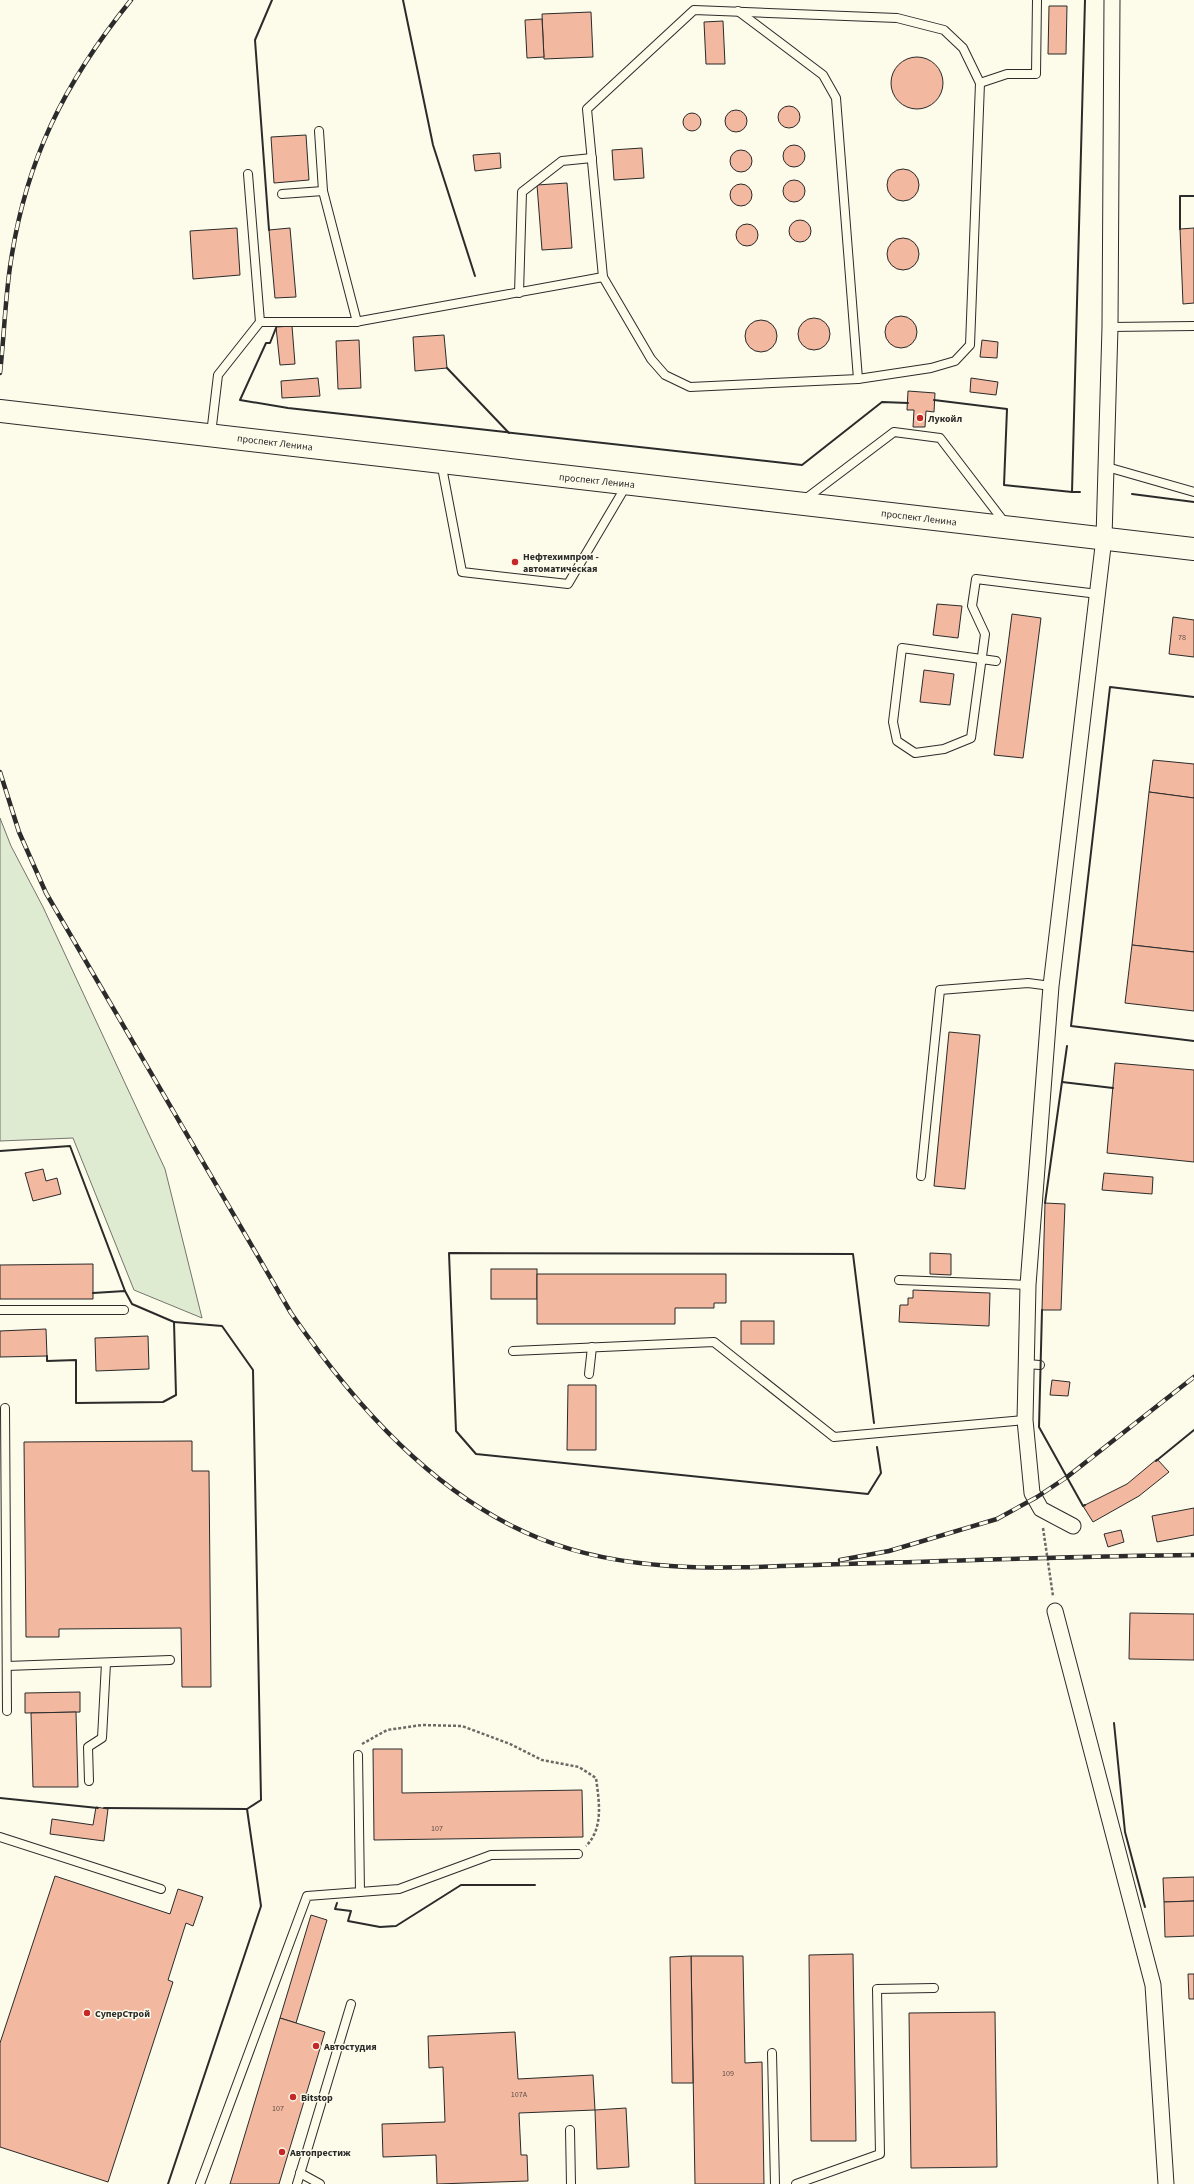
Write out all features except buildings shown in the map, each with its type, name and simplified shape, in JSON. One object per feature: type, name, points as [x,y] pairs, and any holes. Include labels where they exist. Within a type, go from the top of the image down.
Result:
[{"type":"main road","name":"проспект Ленина","points":[[0,411],[1194,549]]},
{"type":"street","points":[[1073,1526],[1041,1509],[1032,1493],[1025,1420],[1033,1364],[1028,1285],[1051,986],[1104,538],[1107,467],[1106,420],[1110,327],[1112,0]]},
{"type":"street","points":[[1054,1610],[1153,1985],[1166,2184]]},
{"type":"lane","points":[[980,83],[1007,74],[1036,74],[1037,0]]},
{"type":"lane","points":[[694,10],[897,18],[944,30],[963,48],[980,83],[970,345],[956,361],[931,368],[858,379],[690,387],[665,375],[651,359],[603,277],[587,109],[694,10]]},
{"type":"lane","points":[[738,11],[823,75],[836,98],[858,379]]},
{"type":"lane","points":[[319,131],[323,191],[357,322]]},
{"type":"lane","points":[[519,293],[522,192],[562,161],[592,158]]},
{"type":"lane","points":[[211,435],[218,375],[260,322],[248,174]]},
{"type":"lane","points":[[282,194],[323,191]]},
{"type":"lane","points":[[260,322],[357,322],[603,277]]},
{"type":"lane","points":[[1110,327],[1194,326]]},
{"type":"lane","points":[[801,503],[894,432],[940,438],[1008,527]]},
{"type":"lane","points":[[441,462],[462,572],[568,584],[628,484]]},
{"type":"lane","points":[[1107,467],[1194,492]]},
{"type":"lane","points":[[996,661],[982,659],[902,648],[893,722],[897,741],[915,753],[944,749],[971,738],[982,659],[985,634],[972,606],[976,580],[1098,594]]},
{"type":"lane","points":[[921,1176],[940,990],[1028,983],[1051,986]]},
{"type":"lane","points":[[899,1280],[1028,1285]]},
{"type":"lane","points":[[0,1310],[124,1310]]},
{"type":"lane","points":[[513,1351],[714,1342],[834,1438],[1025,1420]]},
{"type":"lane","points":[[589,1374],[592,1347]]},
{"type":"lane","points":[[5,1408],[3,1495],[7,1711]]},
{"type":"lane","points":[[7,1666],[170,1660]]},
{"type":"lane","points":[[89,1780],[88,1747],[102,1738],[106,1663]]},
{"type":"lane","points":[[358,1755],[360,1892]]},
{"type":"lane","points":[[0,1837],[161,1888]]},
{"type":"lane","points":[[200,2184],[307,1896],[399,1889],[491,1855],[578,1854]]},
{"type":"lane","points":[[796,2184],[880,2154],[878,1989],[934,1988]]},
{"type":"lane","points":[[297,2184],[351,2004]]},
{"type":"lane","points":[[772,2053],[775,2184]]},
{"type":"lane","points":[[570,2130],[571,2184]]},
{"type":"lane","points":[[300,2173],[320,2184]]},
{"type":"path","points":[[1041,1509],[1054,1610]]},
{"type":"path","points":[[358,1755],[360,1745],[387,1730],[422,1725],[462,1726],[510,1744],[542,1760],[579,1767],[596,1778],[600,1805],[597,1832],[578,1854]]},
{"type":"green space","points":[[0,818],[11,846],[43,907],[165,1169],[202,1318],[134,1290],[73,1138],[0,1141]]},
{"type":"railway","points":[[0,373],[10,267],[17,228],[26,192],[37,158],[67,93],[107,31],[131,0]]},
{"type":"railway","points":[[0,772],[19,832],[46,893],[291,1313],[315,1347],[370,1413],[400,1444],[432,1473],[466,1499],[502,1521],[541,1539],[577,1551],[614,1559],[690,1567],[766,1567],[1062,1557],[1194,1555]]},
{"type":"railway","points":[[840,1560],[889,1551],[997,1519],[1037,1497],[1067,1477],[1194,1377]]},
{"type":"wall","points":[[269,230],[255,40],[272,0]]},
{"type":"wall","points":[[403,0],[433,145],[475,276]]},
{"type":"wall","points":[[934,400],[1007,409],[1004,485],[1072,492],[1085,0]]},
{"type":"wall","points":[[1180,229],[1180,196],[1194,196]]},
{"type":"wall","points":[[276,328],[270,343],[266,343],[240,400],[288,408],[802,465],[882,402],[908,403]]},
{"type":"wall","points":[[447,368],[509,433]]},
{"type":"wall","points":[[1072,492],[1080,492]]},
{"type":"wall","points":[[1132,494],[1194,502]]},
{"type":"wall","points":[[1194,697],[1110,687],[1071,1026],[1194,1041]]},
{"type":"wall","points":[[1045,1203],[1067,1046]]},
{"type":"wall","points":[[1062,1082],[1113,1088]]},
{"type":"wall","points":[[0,1151],[70,1146],[125,1291]]},
{"type":"wall","points":[[874,1423],[853,1254],[449,1253],[456,1431],[476,1454],[868,1494],[881,1473],[877,1447]]},
{"type":"wall","points":[[47,1356],[47,1361],[76,1360],[76,1403],[163,1402],[176,1395],[174,1322],[132,1304],[125,1291],[93,1293]]},
{"type":"wall","points":[[1042,1310],[1039,1427],[1083,1506],[1085,1505]]},
{"type":"wall","points":[[174,1322],[222,1326],[253,1370],[261,1800],[247,1809]]},
{"type":"wall","points":[[1156,1461],[1194,1430]]},
{"type":"wall","points":[[1114,1723],[1125,1832],[1145,1907]]},
{"type":"wall","points":[[0,1798],[98,1808]]},
{"type":"wall","points":[[104,1808],[247,1809],[261,1906],[168,2184]]},
{"type":"wall","points":[[337,1903],[335,1909],[351,1911],[348,1921],[380,1927],[396,1926],[461,1885],[535,1885]]},
{"type":"place","name":"Лукойл","points":[[920,418]]},
{"type":"place","name":"Нефтехимпром - автоматическая","points":[[515,562]]},
{"type":"place","name":"СуперСтрой","points":[[87,2013]]},
{"type":"place","name":"Автостудия","points":[[316,2046]]},
{"type":"place","name":"Bitstop","points":[[293,2097]]},
{"type":"place","name":"Автопрестиж","points":[[282,2152]]}]
